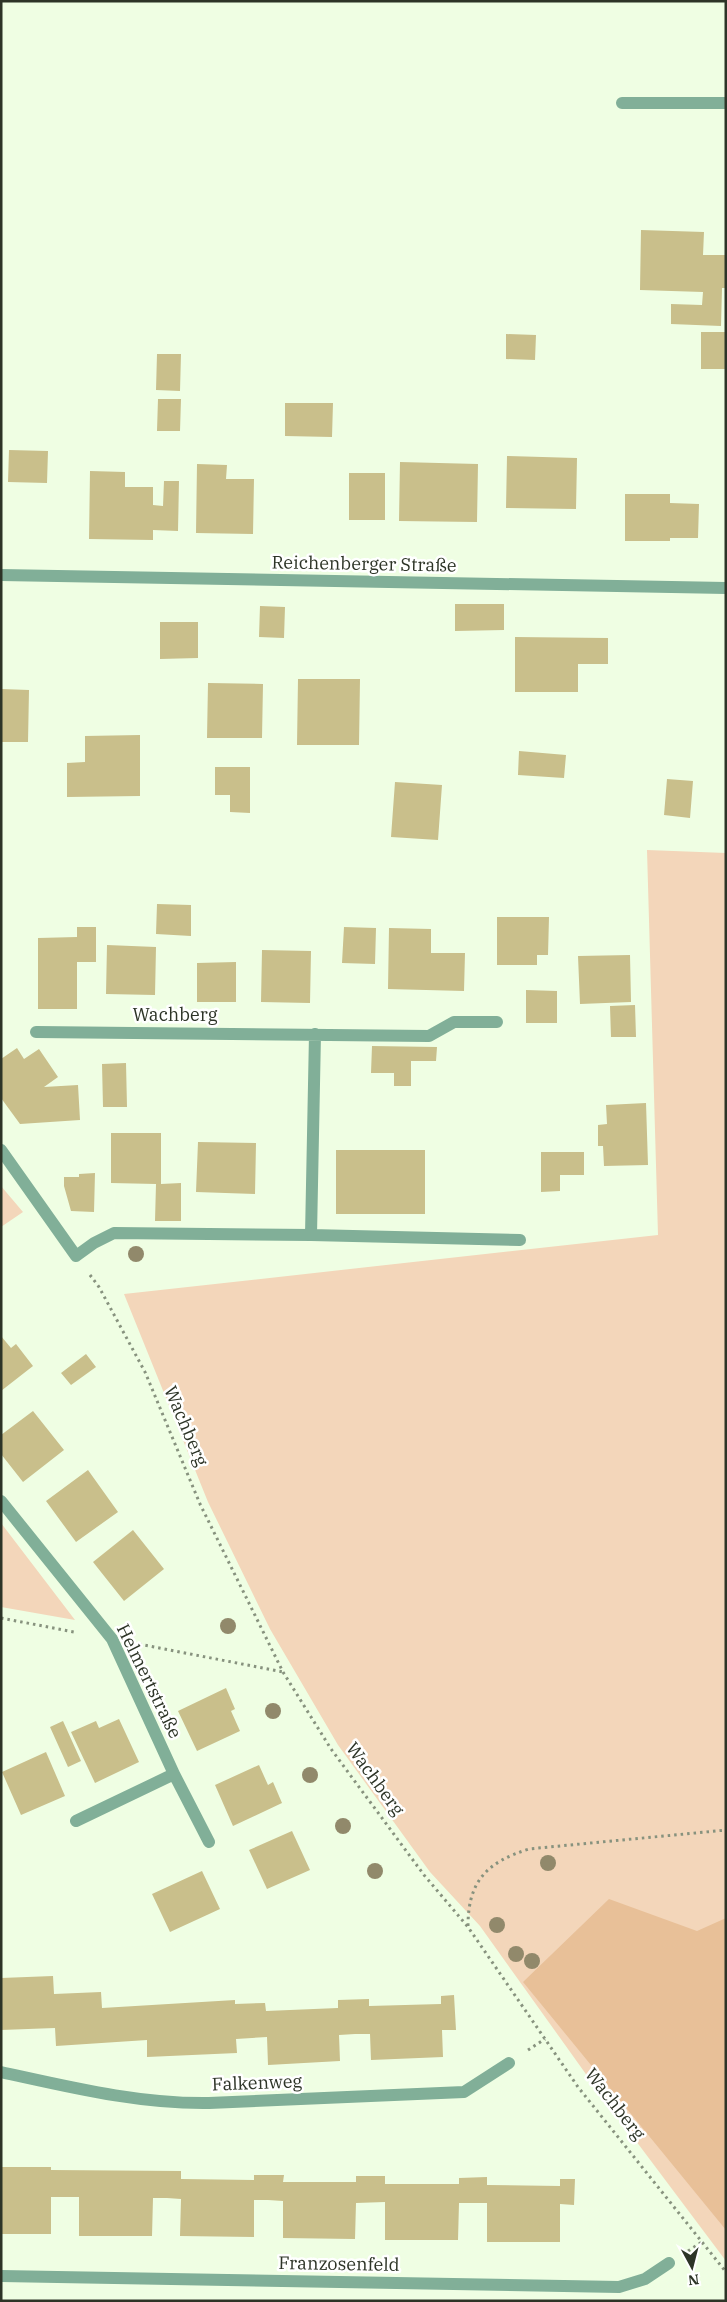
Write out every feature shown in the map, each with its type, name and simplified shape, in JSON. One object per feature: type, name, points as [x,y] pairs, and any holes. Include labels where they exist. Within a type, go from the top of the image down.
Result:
[{"type":"street","points":[[622,103],[726,103]]},
{"type":"street","name":"Reichenberger Straße","points":[[1,575],[726,588]]},
{"type":"street","name":"Wachberg","points":[[36,1032],[429,1036],[454,1022],[497,1022]]},
{"type":"street","points":[[311,1235],[315,1034]]},
{"type":"street","points":[[1,1150],[76,1256],[94,1243],[114,1234],[311,1235],[520,1240]]},
{"type":"street","name":"Helmertstraße","points":[[1,1501],[112,1639],[174,1774],[209,1842]]},
{"type":"street","points":[[76,1821],[174,1774]]},
{"type":"street","name":"Falkenweg","points":[[1,2072],[140,2100],[170,2104],[464,2092],[509,2063]]},
{"type":"street","name":"Franzosenfeld","points":[[1,2276],[619,2287],[646,2279],[670,2263]]},
{"type":"path","name":"Wachberg","points":[[76,1256],[99,1287],[145,1372],[200,1504],[283,1672],[331,1749],[424,1876],[468,1926],[578,2087],[726,2272]]},
{"type":"path","points":[[468,1926],[470,1897],[477,1884],[486,1871],[516,1853],[529,1849],[726,1830]]},
{"type":"shaded area","points":[[647,850],[726,853],[726,2261],[588,2077],[480,1926],[430,1872],[338,1745],[270,1629],[208,1502],[124,1294],[658,1235]]},
{"type":"shaded area","points":[[1,1186],[23,1212],[1,1227]]},
{"type":"shaded area","points":[[1,1523],[75,1620],[1,1607]]},
{"type":"shaded area","points":[[609,1899],[697,1931],[726,1918],[726,2230],[523,1982]]},
{"type":"building","points":[[641,230],[704,232],[703,255],[726,255],[726,288],[722,288],[721,326],[671,324],[671,304],[702,305],[703,292],[640,290]]},
{"type":"building","points":[[701,332],[726,332],[726,369],[701,369]]},
{"type":"building","points":[[506,334],[536,335],[535,360],[506,359]]},
{"type":"building","points":[[157,354],[181,354],[180,391],[156,390]]},
{"type":"building","points":[[158,399],[181,399],[180,431],[157,431]]},
{"type":"building","points":[[285,403],[333,403],[332,437],[285,436]]},
{"type":"building","points":[[9,450],[48,451],[47,483],[8,482]]},
{"type":"building","points":[[507,456],[577,458],[576,509],[506,508]]},
{"type":"building","points":[[400,462],[478,464],[477,522],[399,521]]},
{"type":"building","points":[[197,464],[227,465],[226,479],[254,479],[253,534],[196,533]]},
{"type":"building","points":[[90,471],[125,472],[125,487],[153,487],[153,505],[163,506],[164,481],[179,481],[178,531],[153,530],[153,540],[89,539]]},
{"type":"building","points":[[349,473],[385,473],[385,520],[349,520]]},
{"type":"building","points":[[625,494],[670,494],[670,503],[699,504],[698,538],[670,538],[670,541],[625,541]]},
{"type":"building","points":[[455,604],[504,604],[504,630],[455,631]]},
{"type":"building","points":[[260,606],[285,607],[284,638],[259,637]]},
{"type":"building","points":[[160,622],[198,622],[198,658],[160,659]]},
{"type":"building","points":[[515,637],[608,638],[608,664],[578,664],[578,692],[515,692]]},
{"type":"building","points":[[298,679],[360,679],[359,745],[297,745]]},
{"type":"building","points":[[208,683],[263,684],[262,738],[207,738]]},
{"type":"building","points":[[1,689],[29,690],[28,742],[1,742]]},
{"type":"building","points":[[140,735],[140,796],[67,797],[67,763],[85,762],[85,736]]},
{"type":"building","points":[[519,751],[566,755],[564,778],[518,775]]},
{"type":"building","points":[[215,767],[250,767],[250,813],[230,812],[230,795],[215,795]]},
{"type":"building","points":[[667,779],[693,781],[690,818],[664,815]]},
{"type":"building","points":[[395,782],[442,785],[438,840],[391,837]]},
{"type":"building","points":[[157,904],[191,905],[191,936],[156,934]]},
{"type":"building","points":[[497,917],[549,917],[548,955],[537,955],[537,965],[497,965]]},
{"type":"building","points":[[77,927],[96,927],[96,962],[77,962],[77,1009],[38,1009],[38,938],[77,937]]},
{"type":"building","points":[[344,927],[376,928],[375,964],[342,963]]},
{"type":"building","points":[[389,928],[431,929],[431,953],[465,953],[464,991],[388,989]]},
{"type":"building","points":[[107,945],[156,947],[155,995],[106,994]]},
{"type":"building","points":[[262,950],[311,951],[310,1003],[261,1002]]},
{"type":"building","points":[[630,955],[631,1002],[580,1004],[578,956]]},
{"type":"building","points":[[236,962],[236,1002],[197,1002],[197,963]]},
{"type":"building","points":[[526,990],[557,991],[557,1023],[526,1023]]},
{"type":"building","points":[[635,1005],[636,1037],[611,1037],[610,1006]]},
{"type":"building","points":[[372,1046],[437,1047],[436,1061],[411,1061],[411,1086],[394,1086],[394,1073],[371,1073]]},
{"type":"building","points":[[17,1048],[24,1059],[39,1049],[58,1077],[44,1087],[78,1085],[80,1120],[20,1124],[1,1098],[1,1059]]},
{"type":"building","points":[[126,1063],[127,1107],[103,1107],[102,1064]]},
{"type":"building","points":[[646,1103],[648,1165],[604,1166],[603,1146],[598,1146],[598,1125],[607,1124],[606,1105]]},
{"type":"building","points":[[111,1133],[161,1133],[161,1184],[181,1183],[181,1221],[155,1221],[156,1184],[111,1183]]},
{"type":"building","points":[[198,1142],[256,1143],[255,1194],[196,1192]]},
{"type":"building","points":[[336,1150],[425,1150],[425,1214],[336,1214]]},
{"type":"building","points":[[541,1152],[584,1152],[584,1175],[560,1175],[560,1191],[541,1192]]},
{"type":"building","points":[[95,1173],[94,1212],[71,1211],[64,1186],[64,1177],[79,1177],[79,1174]]},
{"type":"building","points":[[1,1336],[11,1348],[16,1344],[33,1366],[1,1391]]},
{"type":"building","points":[[86,1354],[96,1367],[71,1385],[61,1373]]},
{"type":"building","points":[[33,1411],[64,1450],[23,1482],[1,1454],[1,1435]]},
{"type":"building","points":[[88,1470],[118,1512],[76,1542],[46,1501]]},
{"type":"building","points":[[133,1530],[164,1569],[124,1601],[93,1562]]},
{"type":"building","points":[[226,1688],[235,1709],[231,1711],[240,1731],[197,1751],[178,1711]]},
{"type":"building","points":[[119,1719],[139,1762],[95,1783],[71,1732],[96,1721],[99,1728]]},
{"type":"building","points":[[63,1721],[81,1761],[68,1767],[50,1727]]},
{"type":"building","points":[[46,1752],[65,1796],[21,1815],[2,1772]]},
{"type":"building","points":[[259,1765],[268,1785],[273,1782],[282,1803],[233,1826],[215,1785]]},
{"type":"building","points":[[292,1831],[310,1870],[267,1889],[249,1850]]},
{"type":"building","points":[[202,1871],[220,1909],[170,1932],[152,1894]]},
{"type":"building","points":[[53,1976],[54,1994],[101,1992],[102,2008],[235,2000],[235,2004],[265,2003],[266,2011],[338,2008],[338,2000],[369,1999],[369,2006],[441,2004],[441,1996],[454,1995],[456,2030],[442,2030],[443,2057],[371,2060],[370,2034],[355,2034],[339,2035],[340,2061],[268,2065],[267,2037],[236,2039],[237,2053],[147,2057],[147,2040],[56,2046],[55,2028],[1,2030],[1,1978]]},
{"type":"building","points":[[1,2167],[51,2167],[51,2170],[181,2171],[181,2179],[254,2180],[254,2175],[284,2175],[283,2182],[356,2182],[356,2176],[385,2176],[385,2184],[459,2184],[459,2178],[487,2177],[487,2185],[560,2186],[560,2179],[575,2179],[574,2205],[560,2204],[560,2242],[487,2242],[487,2203],[459,2203],[458,2240],[385,2240],[385,2202],[356,2203],[355,2239],[283,2238],[283,2201],[268,2200],[254,2200],[254,2237],[180,2236],[181,2199],[167,2198],[153,2198],[152,2236],[79,2236],[79,2197],[51,2197],[51,2234],[1,2234]]}]
